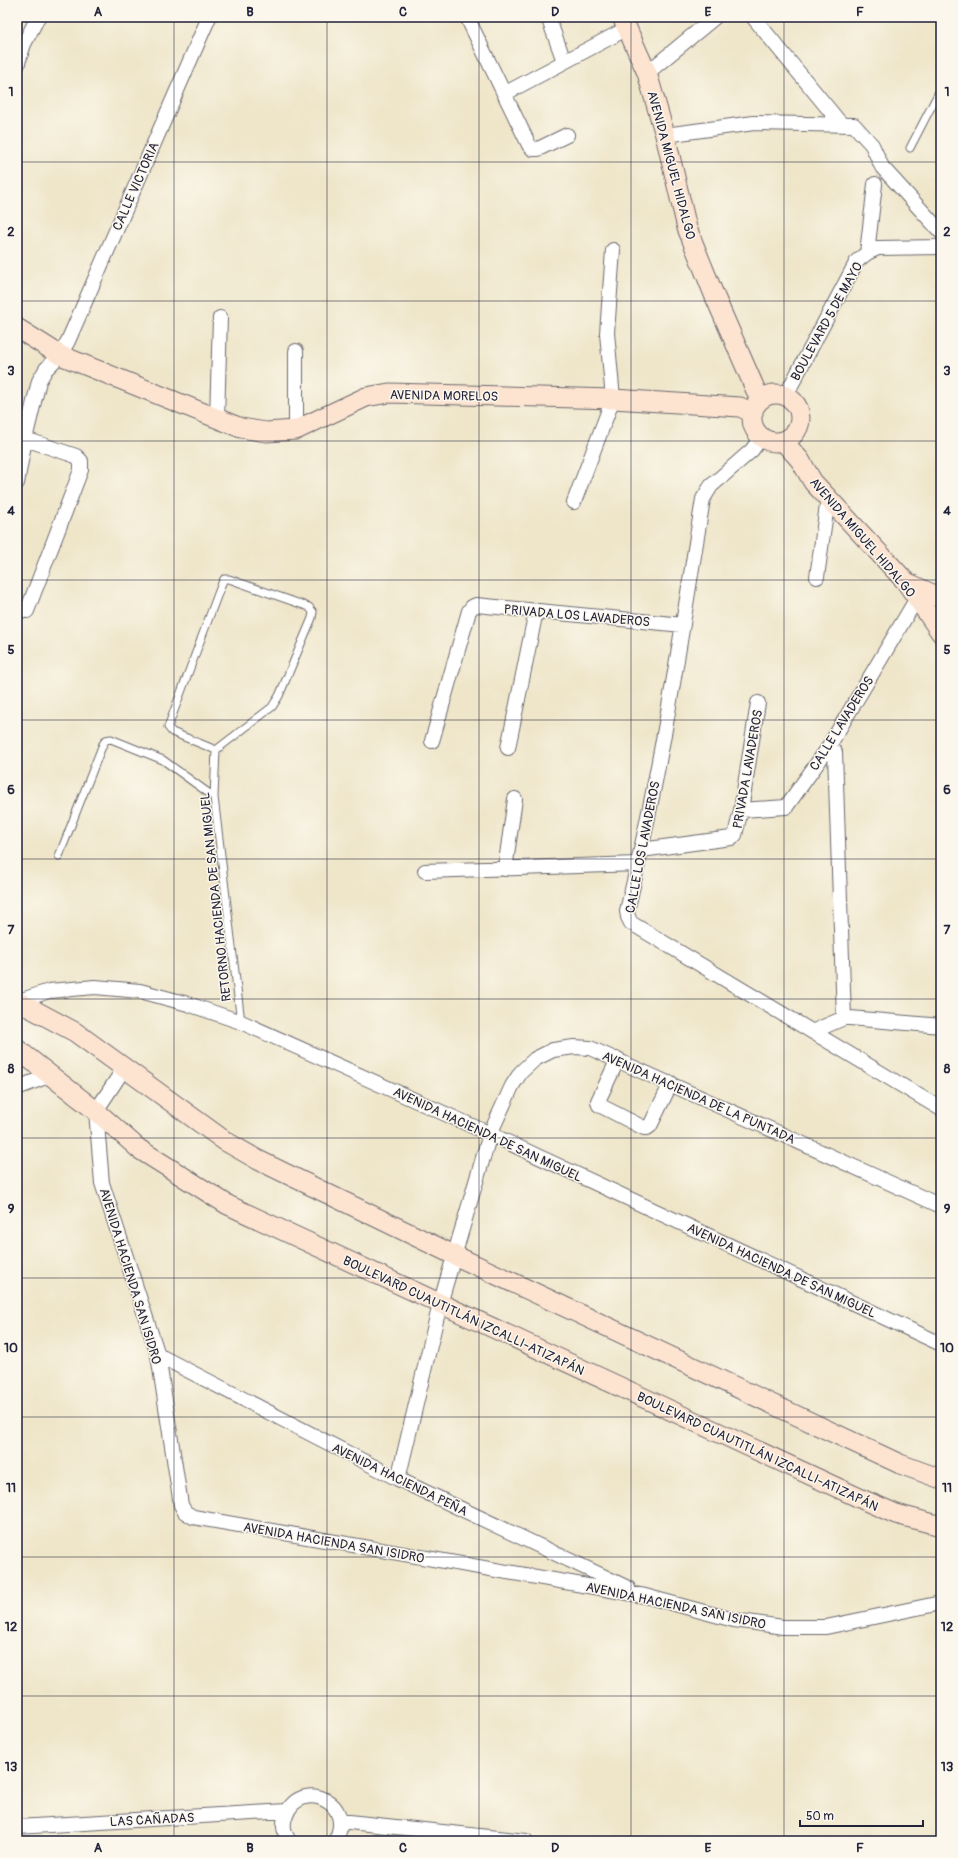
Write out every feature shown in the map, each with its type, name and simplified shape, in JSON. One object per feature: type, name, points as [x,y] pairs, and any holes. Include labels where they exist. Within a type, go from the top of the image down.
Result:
[{"type":"main road","name":"AVENIDA MIGUEL HIDALGO","points":[[624,23],[646,73],[665,135],[688,228],[715,297],[753,380],[767,401]]},
{"type":"main road","name":"AVENIDA MORELOS","points":[[17,328],[60,355],[241,428],[266,432],[296,430],[366,397],[389,393],[613,399],[740,407],[767,401]]},
{"type":"main road","points":[[767,401],[796,404],[800,416],[798,429],[788,438],[768,440],[762,436],[754,426],[767,401]]},
{"type":"main road","name":"AVENIDA MIGUEL HIDALGO","points":[[788,438],[813,482],[906,582],[941,633]]},
{"type":"main road","points":[[906,582],[939,598]]},
{"type":"main road","points":[[922,606],[927,608],[930,603],[939,598]]},
{"type":"main road","points":[[18,1001],[76,1032],[225,1141],[258,1160],[454,1255],[900,1464],[941,1479]]},
{"type":"main road","name":"BOULEVARD CUAUTITLÁN IZCALLI-ATIZAPÁN","points":[[17,1049],[96,1111],[139,1148],[228,1205],[866,1501],[896,1514],[941,1526]]},
{"type":"street","points":[[17,66],[24,44],[38,17]]},
{"type":"street","name":"CALLE VICTORIA","points":[[17,483],[25,439],[39,381],[46,369],[60,355],[71,333],[209,17]]},
{"type":"street","points":[[467,17],[529,145],[533,149],[538,149],[567,135]]},
{"type":"street","points":[[548,17],[564,61]]},
{"type":"street","points":[[646,73],[715,17]]},
{"type":"street","points":[[753,17],[841,124]]},
{"type":"street","points":[[504,94],[564,61],[624,23]]},
{"type":"street","points":[[665,135],[754,123],[841,124],[854,126],[872,145],[882,167],[941,232]]},
{"type":"street","points":[[867,252],[875,184]]},
{"type":"street","name":"BOULEVARD 5 DE MAYO","points":[[767,401],[857,261],[867,252],[878,248],[941,247]]},
{"type":"street","points":[[574,502],[613,399],[607,332],[613,250]]},
{"type":"street","points":[[217,419],[220,318]]},
{"type":"street","points":[[296,352],[296,430]]},
{"type":"street","name":"CALLE LOS LAVADEROS","points":[[762,436],[752,450],[710,486],[703,499],[683,625],[641,850],[627,911],[628,917],[631,923],[814,1031],[941,1109]]},
{"type":"street","points":[[25,439],[76,456],[81,461],[81,470],[27,611]]},
{"type":"street","points":[[817,576],[828,498]]},
{"type":"street","name":"PRIVADA LOS LAVADEROS","points":[[432,741],[469,611],[476,605],[683,625]]},
{"type":"street","name":"CALLE LAVADEROS","points":[[741,810],[786,807],[826,751],[922,606]]},
{"type":"street","points":[[508,748],[536,611]]},
{"type":"street","name":"PRIVADA LAVADEROS","points":[[641,850],[731,838],[735,835],[741,810],[758,703]]},
{"type":"street","points":[[835,752],[844,1018]]},
{"type":"street","points":[[505,869],[515,799]]},
{"type":"street","points":[[425,871],[638,864]]},
{"type":"street","name":"AVENIDA HACIENDA DE SAN MIGUEL","points":[[18,1001],[49,991],[94,987],[140,991],[188,1004],[241,1022],[490,1134],[941,1344]]},
{"type":"street","points":[[814,1031],[844,1018],[941,1026]]},
{"type":"street","name":"AVENIDA HACIENDA DE LA PUNTADA","points":[[398,1479],[440,1304],[490,1134],[512,1086],[521,1072],[535,1059],[553,1050],[574,1047],[590,1048],[618,1059],[941,1206]]},
{"type":"street","points":[[618,1059],[598,1101],[599,1105],[644,1128],[650,1126],[671,1083]]},
{"type":"street","points":[[96,1111],[125,1067]]},
{"type":"street","points":[[17,1088],[51,1075]]},
{"type":"street","name":"AVENIDA HACIENDA SAN ISIDRO","points":[[96,1111],[102,1183],[158,1356],[181,1505],[185,1512],[193,1517],[645,1596],[734,1620],[783,1627],[826,1627],[941,1603]]},
{"type":"street","name":"AVENIDA HACIENDA PEÑA","points":[[158,1356],[398,1479],[645,1596]]},
{"type":"street","points":[[289,1841],[284,1832],[284,1825],[287,1812],[291,1805],[303,1797],[317,1796],[330,1802],[338,1814],[340,1821],[338,1839]]},
{"type":"street","name":"LAS CAÑADAS","points":[[17,1827],[287,1812]]},
{"type":"street","points":[[340,1821],[526,1841]]},
{"type":"lane","points":[[910,148],[941,88]]},
{"type":"lane","points":[[229,579],[309,607],[312,612],[312,618],[279,696],[272,706],[216,750],[172,732],[168,727],[219,591],[224,580],[229,579]]},
{"type":"lane","points":[[59,856],[103,744],[106,740],[111,739],[163,760],[214,797]]},
{"type":"lane","name":"RETORNO HACIENDA DE SAN MIGUEL","points":[[216,750],[214,797],[241,1022]]}]
